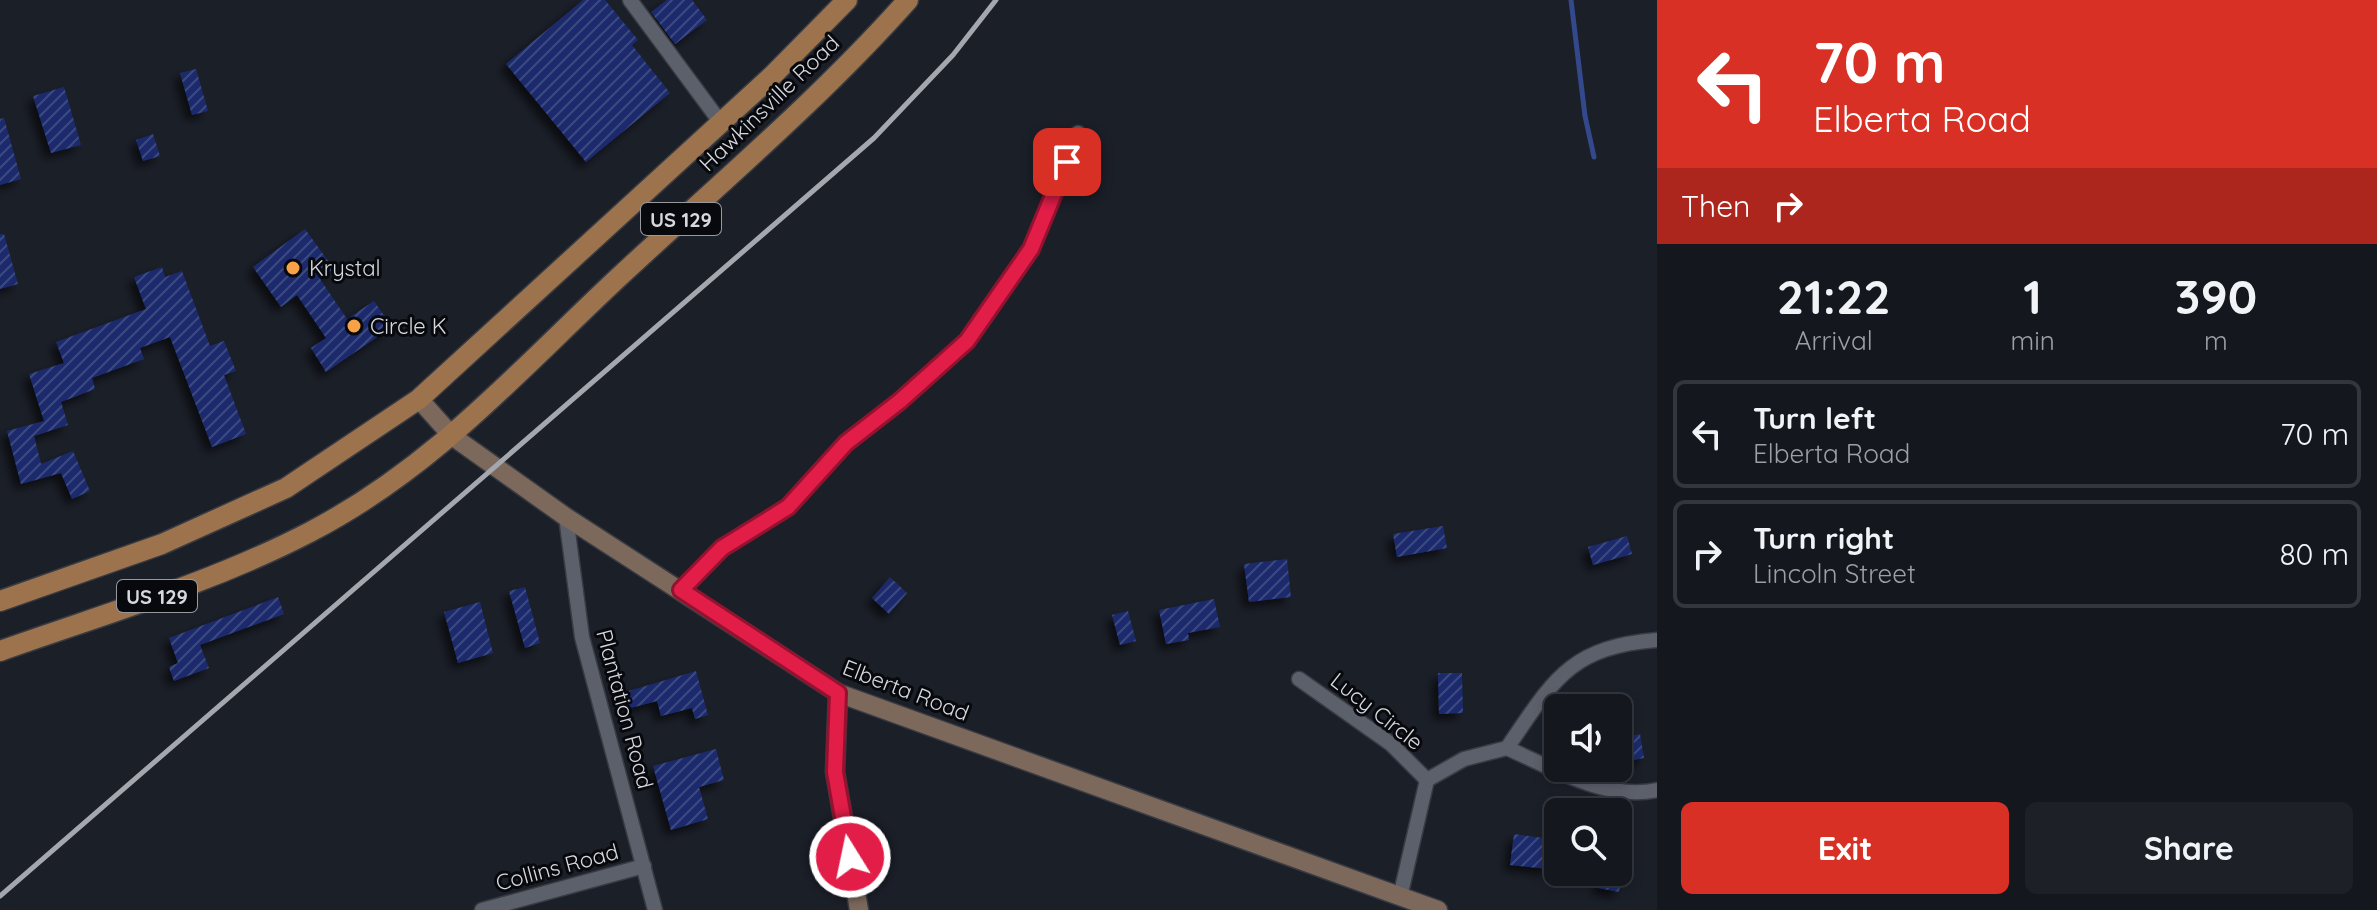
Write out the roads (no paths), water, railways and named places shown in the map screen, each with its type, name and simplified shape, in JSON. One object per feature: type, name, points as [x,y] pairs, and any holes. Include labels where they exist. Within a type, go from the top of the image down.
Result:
[{"type":"main road","name":"Hawkinsville Road","points":[[419,399],[772,76],[847,0]]},
{"type":"main road","name":"Hawkinsville Road","points":[[452,436],[802,107],[908,0]]},
{"type":"main road","name":"US 129","points":[[0,601],[162,544],[286,488],[419,399]]},
{"type":"main road","name":"US 129","points":[[0,651],[216,575],[310,532],[401,475],[452,436]]},
{"type":"street","points":[[630,0],[721,123]]},
{"type":"street","points":[[681,590],[722,548],[788,507],[846,443],[900,401],[967,341],[1031,249],[1078,133]]},
{"type":"street","name":"Elberta Road","points":[[419,399],[452,436],[566,517],[838,693],[1438,910]]},
{"type":"street","name":"Plantation Road","points":[[566,517],[582,637],[655,910]]},
{"type":"street","points":[[1507,748],[1551,684],[1570,666],[1598,650],[1657,640]]},
{"type":"street","name":"Lucy Circle","points":[[1299,679],[1391,744],[1427,780]]},
{"type":"street","points":[[838,693],[835,772],[859,910]]},
{"type":"street","points":[[1400,897],[1427,780],[1464,759],[1507,748],[1589,785],[1642,793],[1657,790]]},
{"type":"street","name":"Collins Road","points":[[482,910],[644,866]]},
{"type":"waterway","points":[[1571,0],[1585,116],[1594,157]]},
{"type":"railway","points":[[0,896],[874,138],[953,55],[996,0]]},
{"type":"place","name":"Krystal","points":[[293,268]]},
{"type":"place","name":"Circle K","points":[[354,326]]}]
